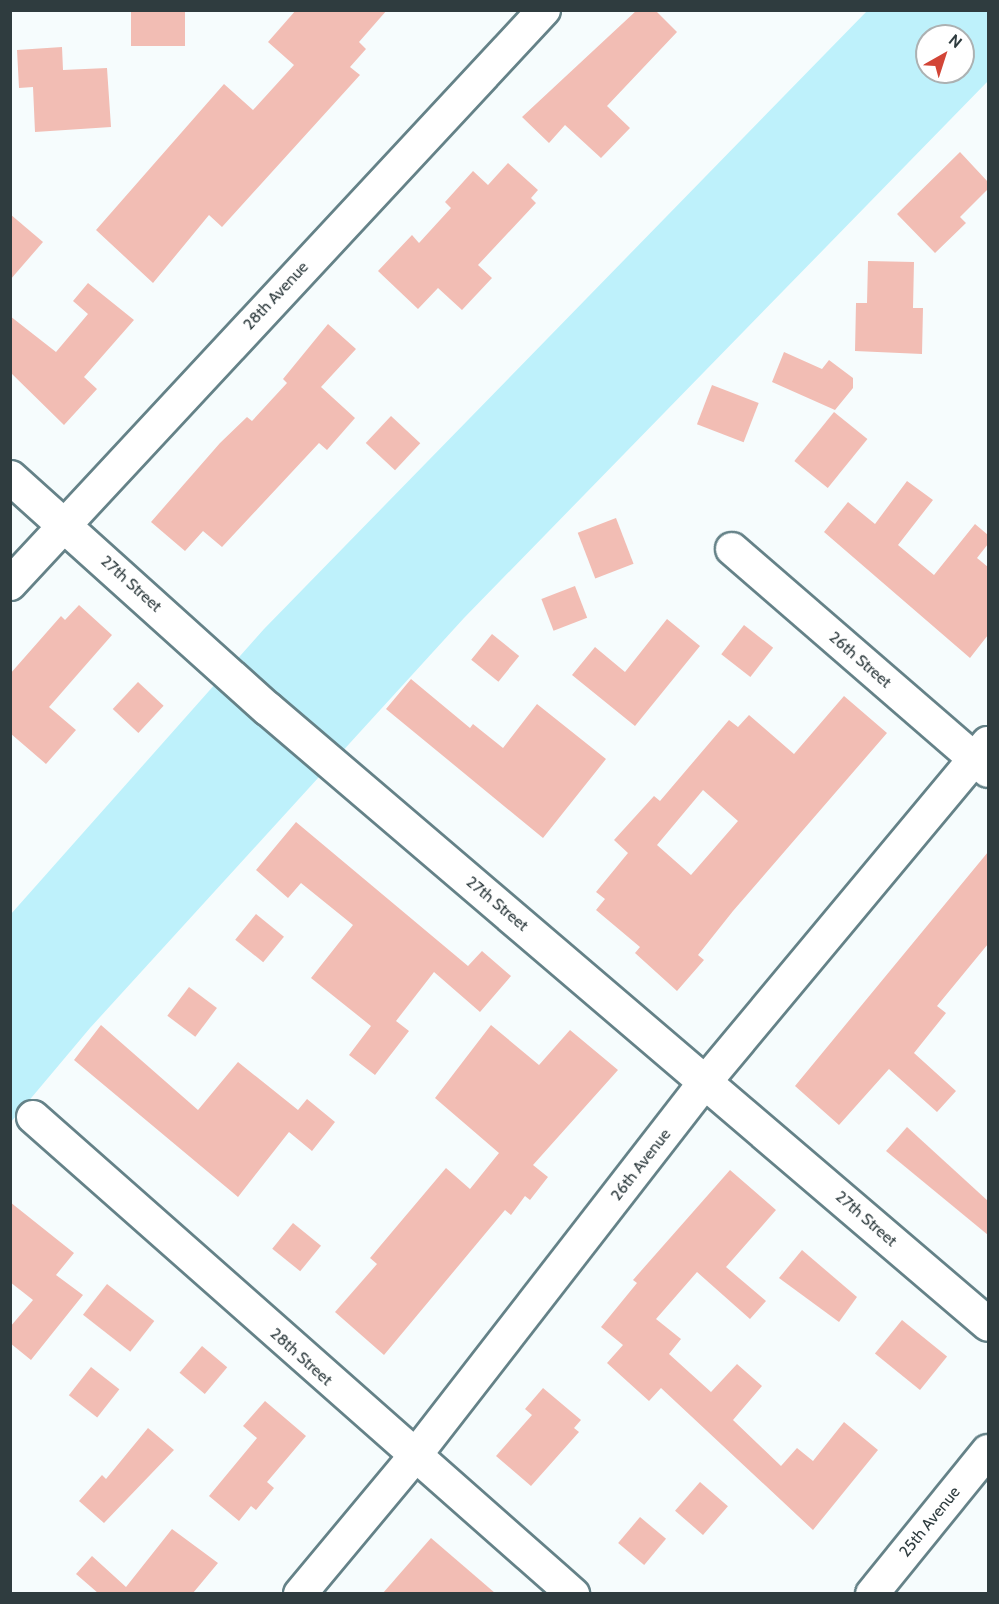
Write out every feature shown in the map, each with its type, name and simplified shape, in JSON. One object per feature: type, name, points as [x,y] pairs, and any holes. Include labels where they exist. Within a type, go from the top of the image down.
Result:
[{"type":"street","name":"28th Avenue","points":[[10,584],[63,523],[544,10]]},
{"type":"street","name":"27th Street","points":[[10,477],[267,708],[988,1324]]},
{"type":"street","name":"26th Street","points":[[732,549],[984,757]]},
{"type":"street","name":"26th Avenue","points":[[300,1593],[414,1457],[706,1081],[984,757]]},
{"type":"street","name":"28th Street","points":[[33,1116],[414,1457],[573,1593]]},
{"type":"street","name":"25th Avenue","points":[[872,1593],[988,1451]]},
{"type":"shaded area","points":[[867,11],[988,11],[988,81],[464,618],[90,1028],[11,1122],[11,914],[264,629]]},
{"type":"building","points":[[131,10],[185,10],[185,46],[131,46]]},
{"type":"building","points":[[296,10],[387,10],[359,42],[366,49],[350,67],[360,75],[222,227],[209,215],[153,283],[96,230],[224,84],[253,110],[294,65],[268,42]]},
{"type":"building","points":[[637,10],[655,10],[677,32],[607,106],[630,128],[601,158],[565,125],[549,143],[522,117]]},
{"type":"building","points":[[62,47],[63,70],[107,68],[111,127],[35,132],[33,87],[19,88],[17,50]]},
{"type":"building","points":[[960,152],[988,182],[988,189],[960,217],[966,223],[935,253],[897,214]]},
{"type":"building","points":[[508,163],[538,190],[531,198],[536,203],[478,265],[492,278],[462,310],[438,288],[418,309],[378,271],[412,235],[419,243],[451,208],[445,202],[473,171],[488,185]]},
{"type":"building","points":[[10,214],[43,242],[10,280]]},
{"type":"building","points":[[868,261],[914,262],[913,308],[923,308],[922,354],[855,351],[856,303],[867,303]]},
{"type":"building","points":[[88,283],[134,320],[84,377],[97,389],[64,425],[10,372],[10,316],[56,352],[88,314],[73,301]]},
{"type":"building","points":[[328,324],[356,349],[321,387],[355,418],[327,450],[319,443],[222,547],[203,531],[185,551],[151,522],[220,443],[247,417],[252,421],[287,383],[283,379]]},
{"type":"building","points":[[784,352],[822,369],[829,360],[853,378],[853,388],[835,410],[772,382]]},
{"type":"building","points":[[712,385],[759,403],[744,442],[697,424]]},
{"type":"building","points":[[834,412],[867,439],[828,488],[794,461]]},
{"type":"building","points":[[391,416],[420,443],[395,470],[366,443]]},
{"type":"building","points":[[907,481],[933,500],[898,545],[934,575],[975,524],[988,535],[988,544],[977,558],[988,567],[988,635],[970,658],[824,532],[848,502],[875,524]]},
{"type":"building","points":[[616,518],[634,564],[595,578],[578,533]]},
{"type":"building","points":[[575,586],[587,618],[554,631],[541,599]]},
{"type":"building","points":[[79,605],[112,635],[49,707],[76,730],[46,764],[10,733],[10,674],[61,616],[65,620]]},
{"type":"building","points":[[667,619],[700,646],[635,726],[572,675],[595,647],[625,672]]},
{"type":"building","points":[[744,625],[773,648],[750,677],[721,654]]},
{"type":"building","points":[[492,634],[519,656],[498,682],[471,660]]},
{"type":"building","points":[[411,679],[470,728],[473,724],[503,748],[537,704],[606,759],[543,838],[386,709]]},
{"type":"building","points":[[138,682],[164,706],[138,733],[113,709]]},
{"type":"building","points":[[844,696],[887,733],[733,911],[698,955],[704,960],[677,991],[635,953],[640,947],[596,910],[605,899],[596,892],[628,853],[614,840],[654,796],[660,801],[729,720],[738,727],[749,715],[794,754]],"holes":[[[703,790],[738,821],[691,875],[657,845]]]},
{"type":"building","points":[[296,822],[468,966],[482,951],[511,976],[480,1012],[434,972],[396,1021],[409,1031],[375,1075],[349,1055],[371,1026],[311,978],[353,925],[301,883],[288,898],[256,870]]},
{"type":"building","points":[[988,852],[988,944],[937,1006],[946,1013],[914,1053],[956,1091],[937,1112],[889,1069],[839,1125],[795,1086]]},
{"type":"building","points":[[256,914],[284,937],[263,962],[235,940]]},
{"type":"building","points":[[189,987],[217,1008],[195,1037],[167,1016]]},
{"type":"building","points":[[101,1025],[198,1110],[238,1062],[298,1110],[307,1099],[335,1122],[312,1151],[289,1132],[238,1197],[74,1060]]},
{"type":"building","points":[[491,1025],[539,1065],[570,1030],[618,1070],[533,1165],[548,1177],[530,1200],[525,1196],[511,1215],[505,1210],[384,1355],[335,1312],[377,1264],[370,1258],[446,1168],[470,1189],[499,1153],[435,1098]]},
{"type":"building","points":[[907,1127],[988,1201],[988,1235],[886,1151]]},
{"type":"building","points":[[730,1170],[776,1210],[726,1267],[766,1301],[750,1319],[697,1272],[656,1319],[681,1339],[669,1354],[711,1392],[737,1364],[762,1386],[733,1420],[781,1466],[797,1448],[813,1461],[844,1422],[878,1450],[813,1530],[661,1388],[649,1401],[607,1363],[623,1345],[601,1327],[637,1283],[633,1280]]},
{"type":"building","points":[[10,1202],[74,1253],[56,1275],[83,1295],[31,1360],[10,1343],[10,1327],[33,1300],[10,1282]]},
{"type":"building","points":[[293,1223],[321,1246],[300,1271],[272,1249]]},
{"type":"building","points":[[802,1250],[857,1297],[839,1322],[779,1278]]},
{"type":"building","points":[[107,1284],[154,1321],[130,1352],[83,1315]]},
{"type":"building","points":[[902,1320],[947,1357],[920,1390],[875,1353]]},
{"type":"building","points":[[202,1346],[227,1367],[205,1394],[180,1373]]},
{"type":"building","points":[[91,1367],[119,1389],[97,1418],[69,1395]]},
{"type":"building","points":[[543,1388],[581,1420],[574,1428],[579,1432],[531,1486],[496,1456],[532,1415],[525,1409]]},
{"type":"building","points":[[265,1401],[306,1436],[267,1482],[274,1488],[256,1510],[251,1506],[239,1521],[209,1496],[257,1438],[243,1426]]},
{"type":"building","points":[[148,1428],[174,1450],[104,1523],[79,1501],[102,1475],[106,1479]]},
{"type":"building","points":[[700,1482],[728,1506],[703,1535],[675,1511]]},
{"type":"building","points":[[640,1517],[666,1539],[644,1565],[618,1543]]},
{"type":"building","points":[[172,1529],[218,1563],[193,1593],[98,1593],[76,1574],[92,1556],[126,1587]]},
{"type":"building","points":[[431,1538],[495,1593],[383,1593]]}]
